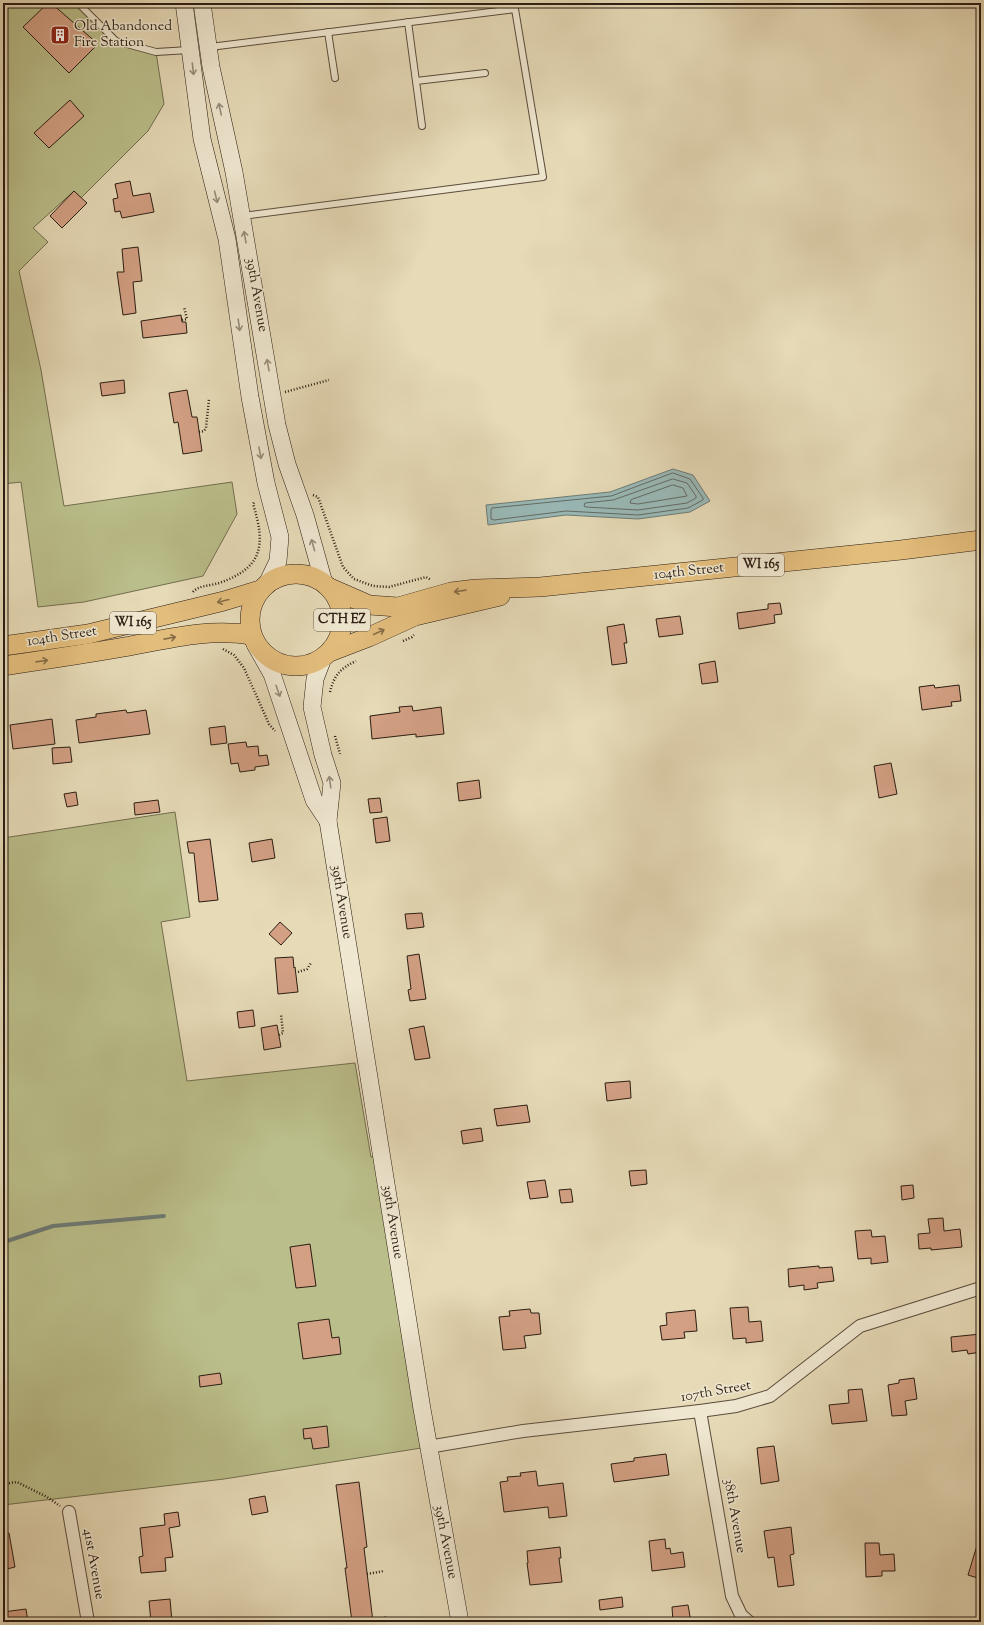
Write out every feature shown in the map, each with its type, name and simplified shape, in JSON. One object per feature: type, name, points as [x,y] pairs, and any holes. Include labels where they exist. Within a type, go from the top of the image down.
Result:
[{"type":"main road","name":"39th Avenue","points":[[184,3],[199,49],[242,216],[277,425],[287,464],[327,585]]},
{"type":"main road","name":"39th Avenue","points":[[202,3],[199,49],[202,139],[227,239],[250,397],[266,483],[280,537],[278,561],[264,587]]},
{"type":"main road","points":[[250,397],[272,393]]},
{"type":"main road","name":"104th Street","points":[[327,585],[369,605],[398,607],[451,592],[476,589],[540,587],[901,550],[981,540]]},
{"type":"main road","name":"WI 165","points":[[264,587],[280,576],[295,574],[310,576],[327,585]]},
{"type":"main road","name":"CTH EZ","points":[[326,655],[338,640],[342,627],[342,613],[338,600],[327,585]]},
{"type":"main road","name":"104th Street","points":[[3,646],[88,634],[224,601],[264,587]]},
{"type":"main road","name":"CTH EZ","points":[[253,639],[249,619],[252,604],[264,587]]},
{"type":"main road","name":"104th Street","points":[[326,655],[415,616],[540,587]]},
{"type":"main road","name":"104th Street","points":[[3,666],[67,657],[198,633],[233,632],[253,639]]},
{"type":"main road","name":"39th Avenue","points":[[253,639],[272,674],[314,800],[328,821]]},
{"type":"main road","name":"WI 165","points":[[253,639],[265,655],[278,663],[294,666],[309,665],[326,655]]},
{"type":"main road","name":"39th Avenue","points":[[326,655],[315,679],[312,707],[323,755],[332,783],[328,821],[428,1447],[460,1622]]},
{"type":"street","name":"107th Street","points":[[428,1447],[523,1431],[736,1406],[770,1396],[860,1326],[981,1288]]},
{"type":"street","name":"38th Avenue","points":[[700,1411],[732,1596],[741,1615],[749,1622]]},
{"type":"street","name":"41st Avenue","points":[[69,1512],[88,1622]]},
{"type":"lane","points":[[78,3],[116,41],[156,52],[199,49],[515,9],[543,177],[242,216]]},
{"type":"lane","points":[[408,22],[422,126]]},
{"type":"lane","points":[[328,32],[335,78]]},
{"type":"lane","points":[[416,81],[485,73]]},
{"type":"path","points":[[182,320],[187,319],[184,307]]},
{"type":"path","points":[[272,393],[288,392],[329,380]]},
{"type":"path","points":[[199,432],[204,431],[206,428],[209,399]]},
{"type":"path","points":[[318,497],[343,567],[354,579],[373,586],[389,587],[426,577]]},
{"type":"path","points":[[219,583],[245,571],[254,560],[260,546],[258,520],[253,504]]},
{"type":"path","points":[[400,642],[412,637]]},
{"type":"path","points":[[220,648],[234,655],[244,668],[273,728]]},
{"type":"path","points":[[329,696],[332,681],[344,667],[357,660]]},
{"type":"path","points":[[334,732],[337,740]]},
{"type":"path","points":[[298,972],[307,969],[311,963]]},
{"type":"path","points":[[279,1035],[284,1033],[281,1014]]},
{"type":"path","points":[[3,1484],[16,1482],[47,1497],[69,1512]]},
{"type":"path","points":[[367,1574],[384,1572]]},
{"type":"path","points":[[141,1617],[141,1622]]},
{"type":"path","points":[[373,1620],[387,1617]]},
{"type":"green space","points":[[3,3],[78,3],[116,41],[156,52],[164,104],[148,131],[81,198],[74,191],[33,228],[48,242],[19,271],[41,370],[64,506],[232,482],[237,514],[203,576],[84,602],[38,607],[21,482],[3,484]]},
{"type":"green space","points":[[175,812],[190,917],[161,922],[187,1081],[355,1063],[371,1157],[381,1155],[428,1447],[224,1479],[3,1505],[3,838]]},
{"type":"water","points":[[673,469],[693,475],[710,501],[690,512],[638,519],[566,515],[488,525],[486,505],[610,492]]},
{"type":"building","name":"Old Abandoned Fire Station","points":[[48,3],[51,3],[98,44],[69,73],[23,27]]},
{"type":"building","points":[[70,100],[84,116],[49,148],[34,133]]},
{"type":"building","points":[[130,181],[133,196],[150,193],[154,212],[122,218],[120,211],[115,212],[113,199],[118,198],[115,184]]},
{"type":"building","points":[[74,191],[87,203],[62,228],[50,216]]},
{"type":"building","points":[[138,247],[142,281],[133,282],[136,313],[123,315],[117,272],[124,272],[122,249]]},
{"type":"building","points":[[181,315],[182,322],[186,322],[187,333],[143,338],[141,321]]},
{"type":"building","points":[[124,380],[125,393],[102,396],[100,383]]},
{"type":"building","points":[[187,390],[192,417],[197,417],[202,451],[183,454],[178,422],[174,423],[169,393]]},
{"type":"building","points":[[780,603],[782,614],[774,615],[775,623],[739,629],[737,613],[768,609],[768,604]]},
{"type":"building","points":[[680,616],[683,634],[659,637],[656,619]]},
{"type":"building","points":[[624,624],[627,643],[624,643],[627,663],[612,665],[607,627]]},
{"type":"building","points":[[715,661],[718,682],[702,684],[699,664]]},
{"type":"building","points":[[934,685],[935,688],[959,685],[961,701],[951,702],[952,706],[922,710],[919,687]]},
{"type":"building","points":[[412,706],[413,711],[441,707],[444,734],[416,737],[416,734],[372,739],[370,716],[400,712],[399,707]]},
{"type":"building","points":[[126,710],[127,713],[146,710],[150,734],[79,743],[76,720],[96,717],[96,714]]},
{"type":"building","points":[[52,719],[55,744],[13,749],[10,725]]},
{"type":"building","points":[[225,726],[227,743],[211,745],[209,728]]},
{"type":"building","points":[[246,742],[247,747],[258,746],[259,756],[267,755],[269,765],[255,767],[255,770],[240,772],[238,763],[231,764],[228,744]]},
{"type":"building","points":[[70,747],[72,762],[53,764],[52,748]]},
{"type":"building","points":[[891,763],[897,794],[879,798],[874,766]]},
{"type":"building","points":[[479,780],[481,798],[459,801],[457,783]]},
{"type":"building","points":[[76,792],[78,805],[67,807],[64,794]]},
{"type":"building","points":[[380,798],[382,812],[370,813],[368,799]]},
{"type":"building","points":[[158,800],[160,812],[135,815],[134,803]]},
{"type":"building","points":[[387,817],[390,841],[376,843],[373,819]]},
{"type":"building","points":[[210,839],[218,900],[199,902],[194,853],[189,853],[187,842]]},
{"type":"building","points":[[272,839],[275,858],[252,862],[249,843]]},
{"type":"building","points":[[422,913],[424,927],[407,929],[405,914]]},
{"type":"building","points":[[280,922],[292,933],[281,945],[269,934]]},
{"type":"building","points":[[419,954],[426,999],[410,1001],[408,990],[411,989],[407,956]]},
{"type":"building","points":[[293,957],[298,992],[278,994],[275,958]]},
{"type":"building","points":[[253,1010],[255,1026],[239,1028],[237,1012]]},
{"type":"building","points":[[277,1025],[281,1047],[264,1050],[261,1028]]},
{"type":"building","points":[[424,1026],[430,1058],[415,1060],[409,1029]]},
{"type":"building","points":[[630,1081],[631,1098],[607,1101],[605,1083]]},
{"type":"building","points":[[527,1105],[530,1122],[497,1126],[494,1109]]},
{"type":"building","points":[[481,1128],[483,1141],[463,1144],[461,1131]]},
{"type":"building","points":[[646,1170],[647,1184],[631,1186],[629,1171]]},
{"type":"building","points":[[545,1180],[548,1197],[530,1199],[527,1182]]},
{"type":"building","points":[[913,1185],[914,1198],[902,1200],[901,1186]]},
{"type":"building","points":[[571,1189],[573,1202],[561,1203],[559,1190]]},
{"type":"building","points":[[943,1218],[944,1231],[960,1229],[962,1247],[931,1250],[931,1248],[919,1249],[918,1234],[930,1233],[928,1219]]},
{"type":"building","points":[[871,1230],[872,1237],[885,1236],[888,1262],[871,1264],[871,1258],[858,1259],[855,1231]]},
{"type":"building","points":[[310,1244],[316,1286],[296,1288],[290,1247]]},
{"type":"building","points":[[819,1266],[819,1268],[832,1267],[834,1281],[817,1283],[818,1288],[804,1290],[804,1285],[789,1287],[788,1269]]},
{"type":"building","points":[[748,1307],[749,1322],[761,1321],[763,1341],[746,1343],[746,1338],[733,1339],[730,1308]]},
{"type":"building","points":[[530,1309],[531,1313],[539,1313],[541,1334],[524,1336],[526,1348],[503,1350],[499,1317],[510,1316],[509,1311]]},
{"type":"building","points":[[695,1310],[697,1331],[684,1332],[685,1338],[662,1340],[660,1326],[667,1325],[666,1313]]},
{"type":"building","points":[[329,1319],[332,1338],[339,1337],[341,1354],[303,1359],[298,1323]]},
{"type":"building","points":[[981,1334],[981,1352],[968,1354],[967,1350],[952,1352],[951,1337]]},
{"type":"building","points":[[220,1373],[222,1384],[200,1387],[199,1376]]},
{"type":"building","points":[[914,1378],[917,1399],[905,1401],[907,1415],[892,1416],[888,1385],[899,1383],[899,1380]]},
{"type":"building","points":[[862,1389],[867,1421],[832,1424],[829,1405],[849,1403],[848,1390]]},
{"type":"building","points":[[327,1426],[329,1447],[313,1449],[311,1438],[304,1439],[303,1429]]},
{"type":"building","points":[[774,1446],[779,1481],[761,1484],[757,1448]]},
{"type":"building","points":[[666,1454],[669,1475],[614,1482],[611,1464],[634,1461],[634,1458]]},
{"type":"building","points":[[536,1471],[538,1486],[563,1483],[567,1516],[549,1518],[548,1507],[504,1512],[500,1482],[508,1481],[507,1477],[521,1476],[520,1473]]},
{"type":"building","points":[[359,1482],[367,1547],[364,1548],[373,1622],[352,1622],[345,1568],[347,1568],[336,1485]]},
{"type":"building","points":[[265,1496],[268,1512],[252,1515],[249,1499]]},
{"type":"building","points":[[178,1512],[180,1526],[169,1528],[173,1557],[165,1558],[166,1571],[141,1573],[139,1557],[143,1556],[140,1528],[165,1525],[164,1514]]},
{"type":"building","points":[[791,1527],[794,1554],[790,1555],[794,1585],[778,1587],[774,1557],[768,1558],[764,1531]]},
{"type":"building","points":[[9,1533],[15,1567],[3,1570],[3,1534]]},
{"type":"building","points":[[665,1539],[666,1549],[670,1548],[671,1554],[683,1552],[685,1567],[652,1571],[649,1541]]},
{"type":"building","points":[[978,1542],[981,1543],[981,1579],[968,1575]]},
{"type":"building","points":[[865,1543],[879,1543],[880,1555],[894,1554],[895,1571],[882,1571],[882,1576],[866,1577]]},
{"type":"building","points":[[560,1547],[561,1558],[559,1558],[562,1582],[530,1585],[527,1551]]},
{"type":"building","points":[[622,1597],[623,1607],[600,1610],[599,1600]]},
{"type":"building","points":[[170,1599],[172,1622],[151,1622],[149,1601]]},
{"type":"building","points":[[688,1605],[691,1622],[673,1622],[672,1607]]},
{"type":"building","points":[[26,1609],[28,1622],[3,1622],[3,1612]]},
{"type":"waterway","points":[[3,1246],[7,1241],[53,1226],[164,1216]]},
{"type":"place","name":"Old Abandoned Fire Station","points":[[60,35]]}]
